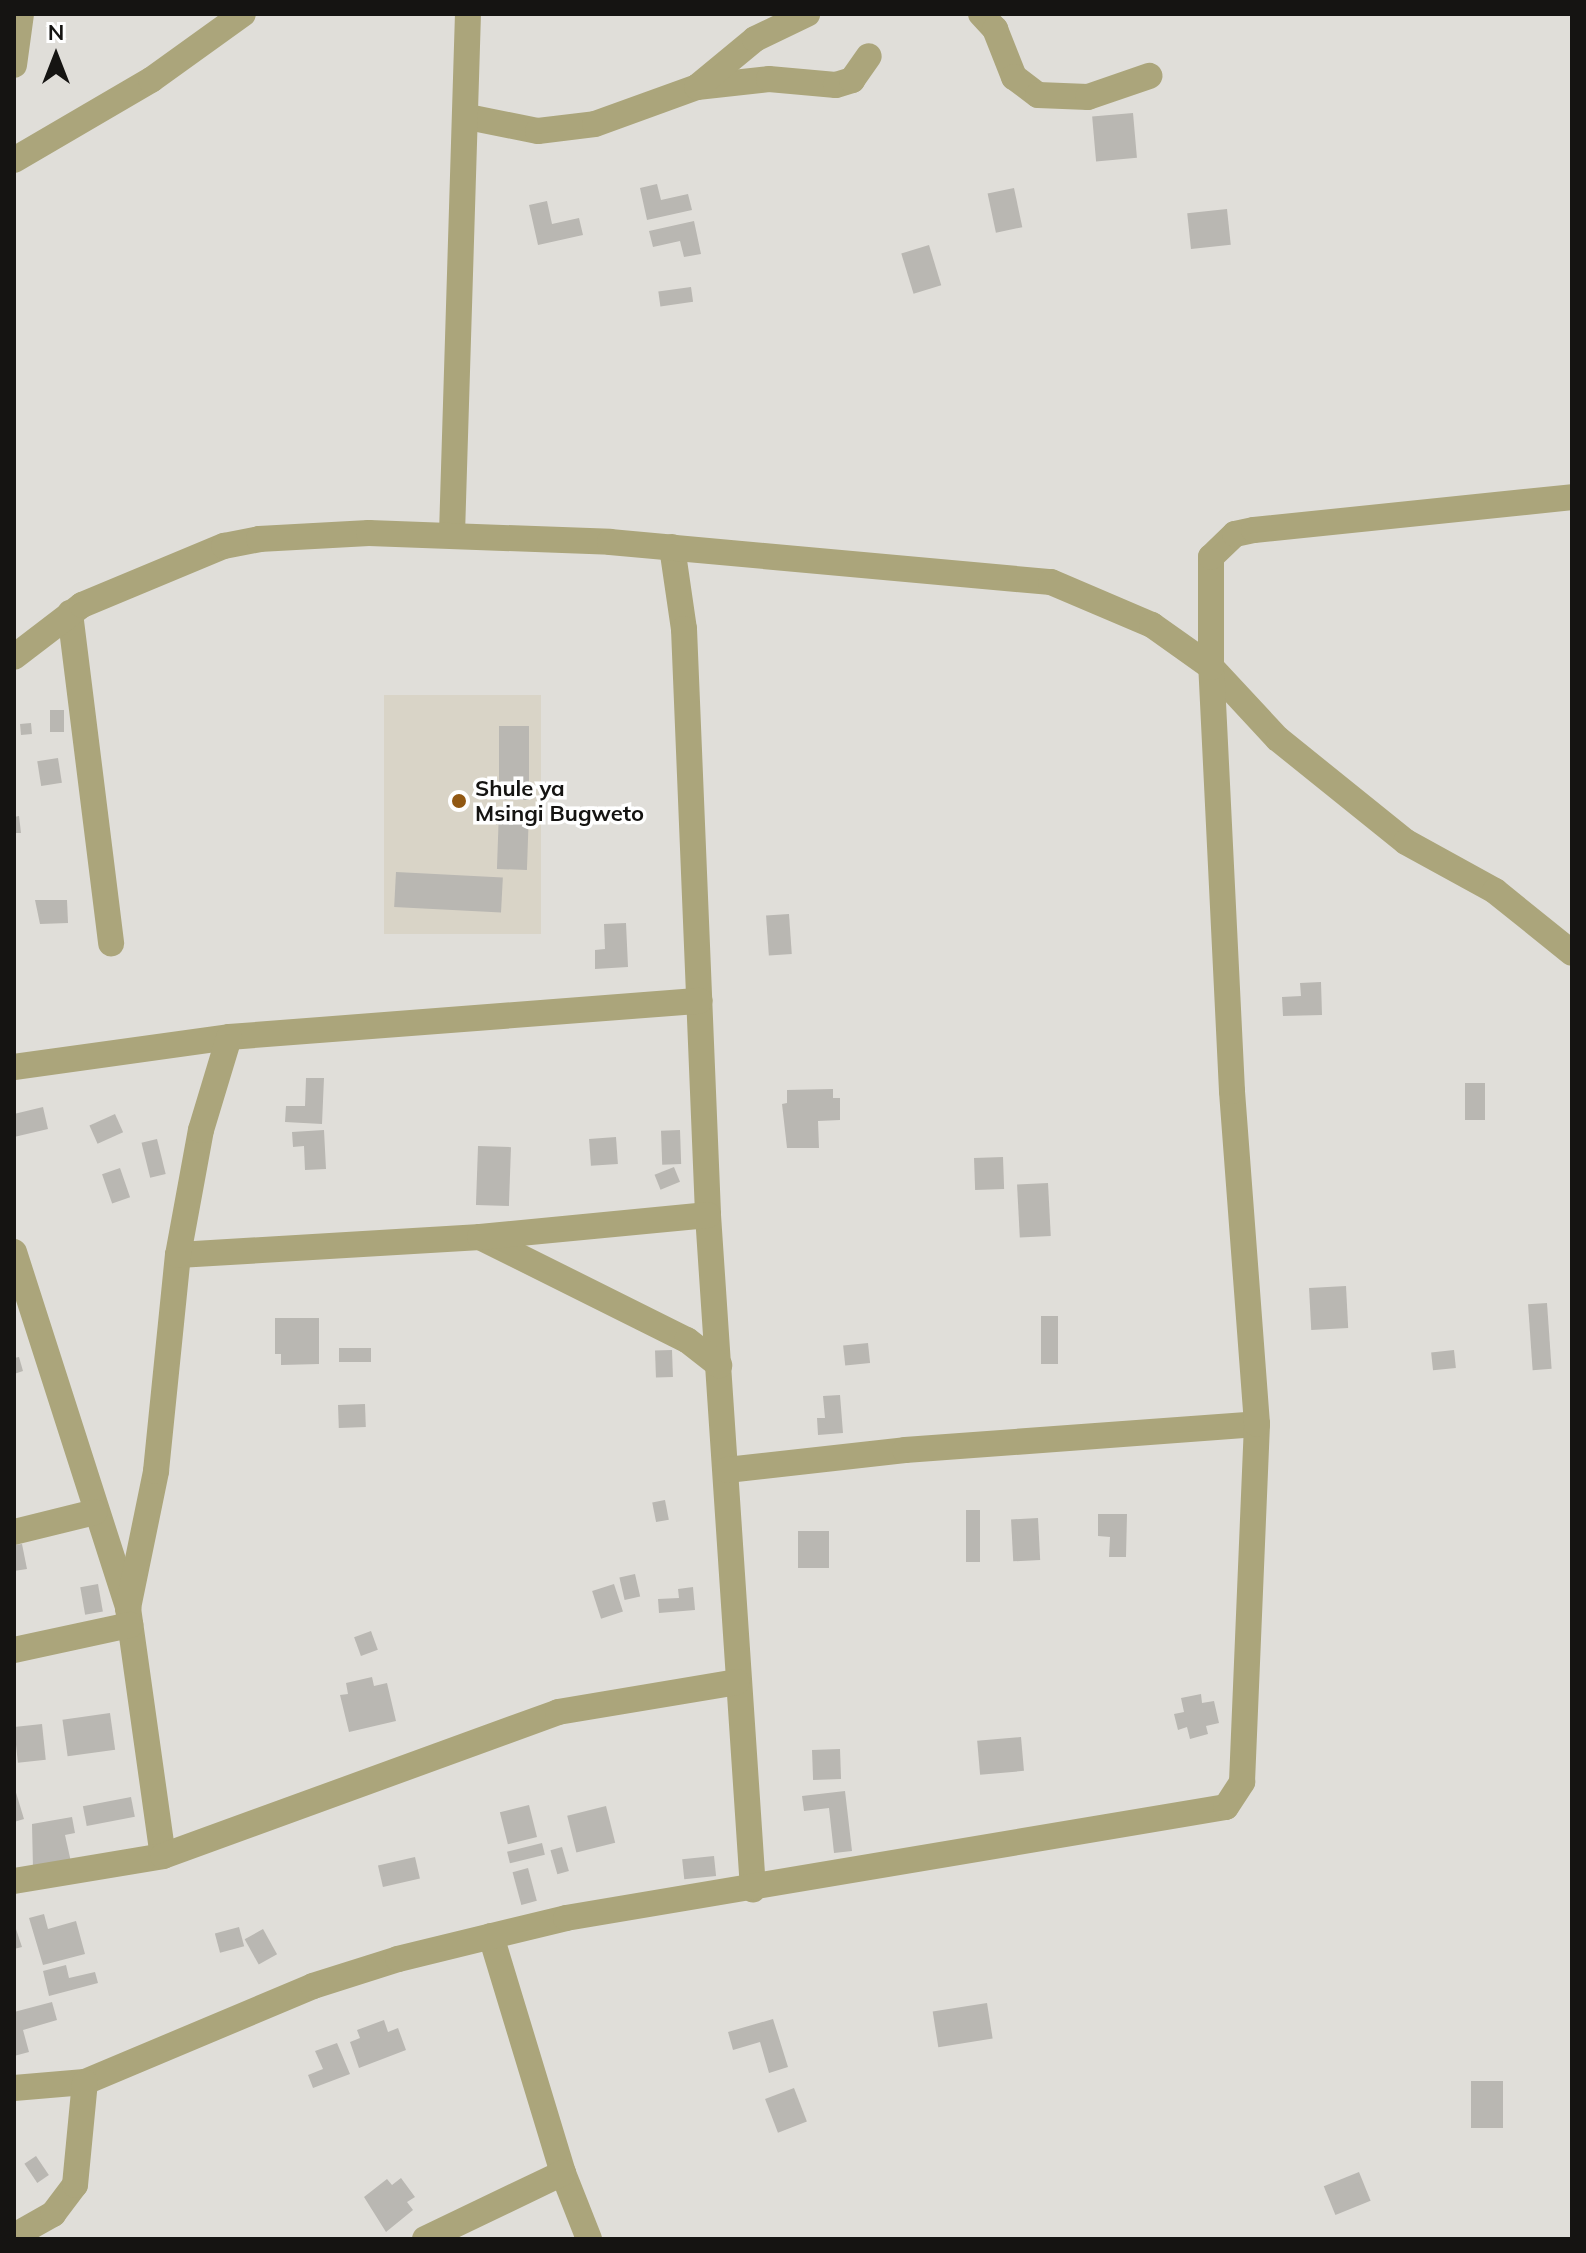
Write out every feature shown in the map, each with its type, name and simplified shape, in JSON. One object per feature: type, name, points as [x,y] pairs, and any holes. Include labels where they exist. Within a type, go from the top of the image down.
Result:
[{"type":"street","points":[[14,65],[21,14]]},
{"type":"street","points":[[14,160],[151,80],[243,14]]},
{"type":"street","points":[[452,534],[468,117],[468,14]]},
{"type":"street","points":[[697,87],[755,39],[807,14]]},
{"type":"street","points":[[981,14],[995,29],[1014,77],[1038,95],[1088,97],[1149,76]]},
{"type":"street","points":[[468,117],[512,128],[574,129],[697,87],[769,79],[836,85],[852,80],[869,56]]},
{"type":"street","points":[[14,2088],[85,2082],[313,1986],[491,1936],[615,1909],[753,1889],[1226,1807],[1242,1782],[1257,1424],[1232,1091],[1211,667],[1211,557],[1235,534],[1572,497]]},
{"type":"street","points":[[14,657],[70,613],[232,544],[369,533],[452,534],[672,547],[1051,582],[1152,625],[1211,667],[1278,739],[1406,842],[1495,891],[1572,953]]},
{"type":"street","points":[[672,547],[684,629],[708,1215],[753,1889]]},
{"type":"street","points":[[70,613],[111,943]]},
{"type":"street","points":[[14,1067],[229,1037],[700,1001]]},
{"type":"street","points":[[129,1616],[156,1471],[178,1255],[201,1130],[229,1037]]},
{"type":"street","points":[[178,1255],[480,1237],[708,1215]]},
{"type":"street","points":[[480,1237],[687,1340],[719,1365]]},
{"type":"street","points":[[14,1252],[129,1616],[163,1856]]},
{"type":"street","points":[[727,1470],[905,1450],[1257,1424]]},
{"type":"street","points":[[14,1532],[95,1512]]},
{"type":"street","points":[[14,1650],[129,1616]]},
{"type":"street","points":[[14,1881],[163,1856],[558,1712],[737,1682]]},
{"type":"street","points":[[491,1936],[563,2173],[589,2239]]},
{"type":"street","points":[[14,2236],[53,2214],[75,2185],[85,2082]]},
{"type":"street","points":[[425,2239],[563,2173]]},
{"type":"shaded area","points":[[384,695],[541,695],[541,934],[384,934]]},
{"type":"building","points":[[1133,113],[1137,158],[1096,161],[1092,117]]},
{"type":"building","points":[[657,184],[661,200],[688,194],[692,210],[647,220],[640,188]]},
{"type":"building","points":[[1014,188],[1022,227],[996,233],[988,194]]},
{"type":"building","points":[[547,201],[552,224],[579,218],[583,235],[538,245],[529,205]]},
{"type":"building","points":[[1227,209],[1231,245],[1191,249],[1187,213]]},
{"type":"building","points":[[694,221],[701,254],[684,257],[680,241],[653,247],[649,231]]},
{"type":"building","points":[[929,245],[941,285],[914,294],[901,253]]},
{"type":"building","points":[[691,287],[693,302],[660,306],[658,292]]},
{"type":"building","points":[[50,710],[64,710],[64,732],[50,732]]},
{"type":"building","points":[[31,723],[32,734],[21,735],[20,724]]},
{"type":"building","points":[[499,726],[529,726],[529,800],[499,800]]},
{"type":"building","points":[[58,758],[62,783],[41,786],[37,761]]},
{"type":"building","points":[[499,810],[529,811],[527,870],[497,869]]},
{"type":"building","points":[[19,816],[21,833],[14,833],[14,817]]},
{"type":"building","points":[[396,872],[503,878],[501,913],[394,907]]},
{"type":"building","points":[[35,900],[67,900],[68,923],[40,924]]},
{"type":"building","points":[[789,914],[792,954],[769,956],[766,916]]},
{"type":"building","points":[[626,923],[628,967],[595,969],[595,950],[605,949],[604,924]]},
{"type":"building","points":[[1321,982],[1322,1015],[1283,1016],[1282,997],[1301,996],[1300,983]]},
{"type":"building","points":[[306,1078],[324,1078],[322,1124],[285,1122],[286,1106],[305,1106]]},
{"type":"building","points":[[1465,1083],[1485,1083],[1485,1120],[1465,1120]]},
{"type":"building","points":[[833,1089],[833,1098],[840,1098],[840,1120],[818,1121],[819,1148],[787,1148],[782,1104],[787,1103],[787,1090]]},
{"type":"building","points":[[43,1107],[48,1129],[14,1137],[14,1114]]},
{"type":"building","points":[[115,1114],[123,1132],[98,1144],[89,1125]]},
{"type":"building","points":[[324,1130],[326,1169],[305,1170],[304,1146],[293,1147],[292,1132]]},
{"type":"building","points":[[680,1130],[681,1164],[662,1165],[661,1131]]},
{"type":"building","points":[[616,1137],[618,1164],[591,1166],[589,1139]]},
{"type":"building","points":[[157,1139],[166,1174],[150,1178],[141,1143]]},
{"type":"building","points":[[478,1146],[511,1147],[509,1206],[476,1205]]},
{"type":"building","points":[[1003,1157],[1004,1189],[975,1190],[974,1158]]},
{"type":"building","points":[[674,1167],[680,1182],[661,1190],[655,1175]]},
{"type":"building","points":[[120,1168],[130,1197],[112,1203],[102,1174]]},
{"type":"building","points":[[1048,1183],[1051,1236],[1020,1238],[1017,1185]]},
{"type":"building","points":[[1346,1286],[1348,1328],[1311,1330],[1309,1288]]},
{"type":"building","points":[[1547,1303],[1552,1369],[1533,1370],[1528,1304]]},
{"type":"building","points":[[1041,1316],[1058,1316],[1058,1364],[1041,1364]]},
{"type":"building","points":[[275,1318],[319,1318],[319,1364],[281,1365],[281,1354],[275,1354]]},
{"type":"building","points":[[868,1343],[870,1363],[845,1366],[843,1346]]},
{"type":"building","points":[[339,1348],[371,1348],[371,1362],[339,1362]]},
{"type":"building","points":[[672,1350],[673,1377],[656,1378],[655,1351]]},
{"type":"building","points":[[1454,1350],[1456,1368],[1433,1370],[1431,1352]]},
{"type":"building","points":[[19,1357],[23,1371],[14,1374],[14,1358]]},
{"type":"building","points":[[840,1395],[843,1433],[818,1435],[817,1418],[825,1418],[823,1396]]},
{"type":"building","points":[[365,1404],[366,1427],[339,1428],[338,1405]]},
{"type":"building","points":[[665,1500],[669,1520],[656,1522],[652,1502]]},
{"type":"building","points":[[966,1510],[980,1510],[980,1562],[966,1562]]},
{"type":"building","points":[[1098,1514],[1127,1514],[1126,1557],[1109,1557],[1110,1537],[1098,1536]]},
{"type":"building","points":[[1038,1518],[1040,1560],[1013,1561],[1011,1519]]},
{"type":"building","points":[[798,1531],[829,1531],[829,1568],[798,1568]]},
{"type":"building","points":[[22,1544],[27,1569],[14,1571],[14,1545]]},
{"type":"building","points":[[635,1574],[640,1596],[625,1600],[619,1578]]},
{"type":"building","points":[[98,1584],[103,1612],[85,1615],[80,1587]]},
{"type":"building","points":[[614,1584],[623,1612],[601,1619],[592,1591]]},
{"type":"building","points":[[693,1587],[695,1610],[659,1613],[658,1599],[679,1598],[678,1589]]},
{"type":"building","points":[[371,1631],[378,1650],[361,1656],[354,1637]]},
{"type":"building","points":[[372,1677],[374,1686],[387,1683],[396,1721],[349,1732],[340,1695],[348,1694],[346,1683]]},
{"type":"building","points":[[1201,1694],[1202,1703],[1214,1701],[1219,1723],[1206,1726],[1208,1734],[1190,1739],[1187,1727],[1178,1730],[1174,1714],[1184,1712],[1181,1698]]},
{"type":"building","points":[[110,1713],[115,1750],[68,1756],[62,1720]]},
{"type":"building","points":[[42,1724],[46,1760],[18,1763],[14,1727]]},
{"type":"building","points":[[1021,1737],[1024,1771],[980,1775],[977,1741]]},
{"type":"building","points":[[840,1749],[841,1779],[813,1780],[812,1750]]},
{"type":"building","points":[[14,1786],[24,1819],[14,1822]]},
{"type":"building","points":[[845,1791],[852,1851],[834,1853],[829,1808],[804,1811],[802,1796]]},
{"type":"building","points":[[131,1797],[135,1817],[87,1826],[83,1806]]},
{"type":"building","points":[[529,1805],[537,1837],[508,1844],[500,1812]]},
{"type":"building","points":[[606,1806],[615,1843],[576,1853],[567,1816]]},
{"type":"building","points":[[72,1817],[75,1833],[65,1835],[71,1862],[33,1869],[32,1824]]},
{"type":"building","points":[[542,1843],[545,1855],[510,1863],[507,1852]]},
{"type":"building","points":[[562,1847],[569,1871],[557,1874],[550,1850]]},
{"type":"building","points":[[714,1856],[716,1876],[684,1879],[682,1859]]},
{"type":"building","points":[[415,1857],[420,1878],[383,1887],[378,1866]]},
{"type":"building","points":[[528,1868],[537,1901],[521,1905],[513,1872]]},
{"type":"building","points":[[44,1914],[48,1929],[76,1921],[85,1954],[43,1965],[29,1918]]},
{"type":"building","points":[[14,1923],[22,1947],[14,1949]]},
{"type":"building","points":[[239,1927],[244,1946],[220,1953],[215,1933]]},
{"type":"building","points":[[263,1929],[277,1954],[259,1965],[245,1939]]},
{"type":"building","points":[[66,1965],[69,1978],[95,1972],[98,1983],[49,1996],[43,1971]]},
{"type":"building","points":[[52,2002],[57,2020],[23,2030],[29,2052],[14,2056],[14,2012]]},
{"type":"building","points":[[987,2003],[993,2039],[938,2047],[933,2012]]},
{"type":"building","points":[[773,2019],[788,2067],[769,2073],[760,2042],[733,2050],[728,2032]]},
{"type":"building","points":[[384,2020],[388,2032],[398,2028],[406,2050],[359,2068],[350,2042],[360,2038],[357,2030]]},
{"type":"building","points":[[337,2043],[350,2074],[313,2088],[308,2075],[323,2069],[315,2051]]},
{"type":"building","points":[[1471,2081],[1503,2081],[1503,2128],[1471,2128]]},
{"type":"building","points":[[794,2088],[807,2122],[778,2133],[765,2099]]},
{"type":"building","points":[[36,2156],[49,2175],[37,2183],[24,2164]]},
{"type":"building","points":[[1359,2172],[1371,2201],[1335,2215],[1324,2186]]},
{"type":"building","points":[[401,2178],[415,2197],[407,2202],[413,2210],[386,2232],[364,2197],[387,2179],[392,2185]]},
{"type":"place","name":"Shule ya Msingi Bugweto","points":[[459,801]]}]
